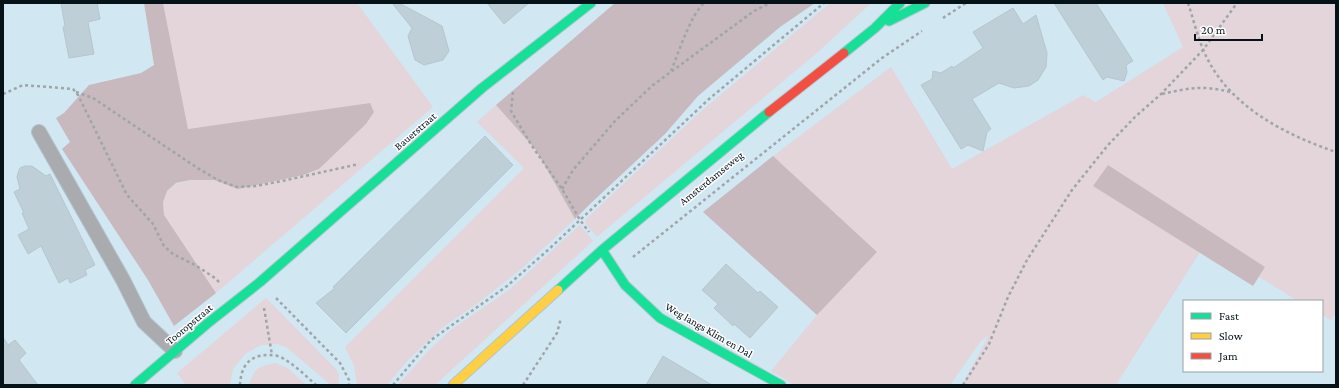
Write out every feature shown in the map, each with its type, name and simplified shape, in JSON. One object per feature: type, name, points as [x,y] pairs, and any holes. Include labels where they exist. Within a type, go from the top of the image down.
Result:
[{"type":"street","name":"Bauerstraat","points":[[260,282],[482,88],[591,3]]},
{"type":"street","name":"Amsterdamseweg","points":[[453,385],[602,250],[745,131],[875,28],[900,3]]},
{"type":"street","name":"Amsterdamseweg","points":[[875,28],[925,3]]},
{"type":"street","name":"Weg langs Klim en Dal","points":[[602,250],[625,284],[660,318],[781,385]]},
{"type":"street","name":"Tooropstraat","points":[[135,385],[236,300],[260,282]]},
{"type":"lane","points":[[39,132],[123,280],[144,322],[175,351]]},
{"type":"path","points":[[670,72],[690,26],[699,8],[704,3]]},
{"type":"path","points":[[562,189],[573,170],[615,121],[653,85],[754,11],[770,3]]},
{"type":"path","points":[[393,385],[431,340],[507,286],[709,99],[824,3]]},
{"type":"path","points":[[940,20],[966,3]]},
{"type":"path","points":[[1188,3],[1203,50],[1214,71],[1231,92],[1249,108],[1281,129],[1320,147],[1336,152]]},
{"type":"path","points":[[963,385],[989,344],[1008,296],[1027,260],[1072,190],[1108,145],[1135,117],[1161,94],[1203,50],[1237,3]]},
{"type":"path","name":"Amsterdamseweg","points":[[616,272],[763,152],[882,58],[927,28]]},
{"type":"path","points":[[517,62],[511,111],[532,146],[562,189],[580,220]]},
{"type":"path","points":[[3,94],[23,85],[73,89],[75,92],[93,98],[199,169],[218,180],[237,187],[256,186],[362,163],[382,175]]},
{"type":"path","points":[[1161,94],[1196,87],[1214,88],[1231,92]]},
{"type":"path","points":[[75,92],[127,196],[153,224],[164,246],[173,254],[215,278],[236,300]]},
{"type":"path","points":[[260,282],[340,363],[349,380],[349,385]]},
{"type":"path","points":[[264,309],[272,355]]},
{"type":"path","points":[[555,323],[567,313]]},
{"type":"path","points":[[523,385],[557,333],[561,318]]},
{"type":"path","points":[[240,385],[242,372],[248,362],[258,355],[272,355],[282,358],[316,385]]},
{"type":"shaded area","points":[[144,3],[163,3],[188,129],[370,103],[374,112],[366,124],[319,169],[303,175],[238,189],[214,180],[190,180],[176,183],[167,191],[163,202],[164,215],[216,293],[174,326],[148,280],[62,149],[70,142],[56,118],[64,113],[89,85],[141,73],[154,65]]},
{"type":"shaded area","points":[[163,3],[357,3],[433,107],[216,293],[164,215],[162,202],[167,191],[176,184],[190,180],[214,180],[238,189],[303,175],[319,169],[366,124],[374,112],[370,103],[188,129]]},
{"type":"shaded area","points":[[615,3],[815,3],[780,27],[698,96],[665,134],[575,219],[536,150],[496,105]]},
{"type":"shaded area","points":[[830,3],[871,3],[818,52],[598,236],[596,236],[586,224],[585,220],[699,113]]},
{"type":"shaded area","points":[[1163,3],[1336,3],[1336,313],[1331,320],[1323,316],[1323,300],[1296,300],[1259,277],[1265,267],[1108,166],[1094,186],[1200,252],[1116,385],[962,385],[989,335],[981,341],[950,385],[794,385],[771,371],[817,315],[877,252],[773,156],[891,67],[952,169],[1083,95],[1096,102],[1183,47]]},
{"type":"shaded area","points":[[496,105],[536,150],[575,219],[520,270],[478,303],[443,327],[409,359],[387,385],[357,385],[354,366],[345,347],[524,168],[477,122]]},
{"type":"shaded area","points":[[773,156],[877,252],[817,315],[703,212]]},
{"type":"shaded area","points":[[1108,165],[1265,267],[1253,286],[1093,186]]},
{"type":"shaded area","points":[[580,225],[593,241],[435,385],[398,385],[431,348],[452,329],[509,290]]},
{"type":"shaded area","points":[[266,298],[336,369],[339,375],[338,385],[331,385],[286,347],[277,344],[261,345],[245,354],[233,369],[230,385],[186,385],[177,373]]},
{"type":"shaded area","points":[[276,363],[289,369],[306,385],[249,385],[255,371],[265,365]]},
{"type":"building","points":[[61,3],[97,3],[100,19],[88,22],[94,54],[69,58],[63,27],[65,26]]},
{"type":"building","points":[[392,3],[399,3],[442,26],[449,51],[443,60],[424,65],[415,60],[408,36],[412,28]]},
{"type":"building","points":[[487,3],[529,3],[504,24]]},
{"type":"building","points":[[1054,3],[1096,3],[1133,61],[1126,65],[1127,72],[1124,81],[1107,77],[1103,80]]},
{"type":"building","points":[[1013,8],[1023,24],[1036,15],[1047,53],[1046,67],[1038,80],[1029,86],[1014,88],[999,83],[972,99],[991,129],[987,132],[983,151],[968,145],[961,149],[921,85],[932,79],[933,71],[941,73],[952,66],[953,68],[983,48],[973,32]]},
{"type":"building","points":[[485,136],[513,165],[346,333],[316,303],[335,288],[333,287]]},
{"type":"building","points":[[32,166],[46,176],[50,174],[95,265],[85,270],[87,275],[70,283],[68,278],[59,283],[41,246],[28,254],[18,235],[29,229],[22,213],[24,213],[14,192],[20,189],[17,177],[20,168]]},
{"type":"building","points":[[726,264],[758,293],[760,291],[778,307],[750,338],[734,324],[733,326],[714,308],[718,304],[702,290]]},
{"type":"building","points":[[3,337],[8,345],[15,340],[26,353],[19,360],[38,385],[3,385]]},
{"type":"building","points":[[663,356],[712,385],[646,385]]},
{"type":"traffic: fast","points":[[135,385],[208,323],[260,282],[482,88],[591,3]]},
{"type":"traffic: fast","points":[[844,53],[875,28],[900,3]]},
{"type":"traffic: fast","points":[[889,21],[925,3]]},
{"type":"traffic: fast","points":[[558,290],[602,250],[769,112]]},
{"type":"traffic: fast","points":[[602,250],[625,285],[660,318],[781,385]]},
{"type":"traffic: slow","points":[[453,385],[558,290]]},
{"type":"traffic: jam","points":[[769,112],[844,53]]}]
